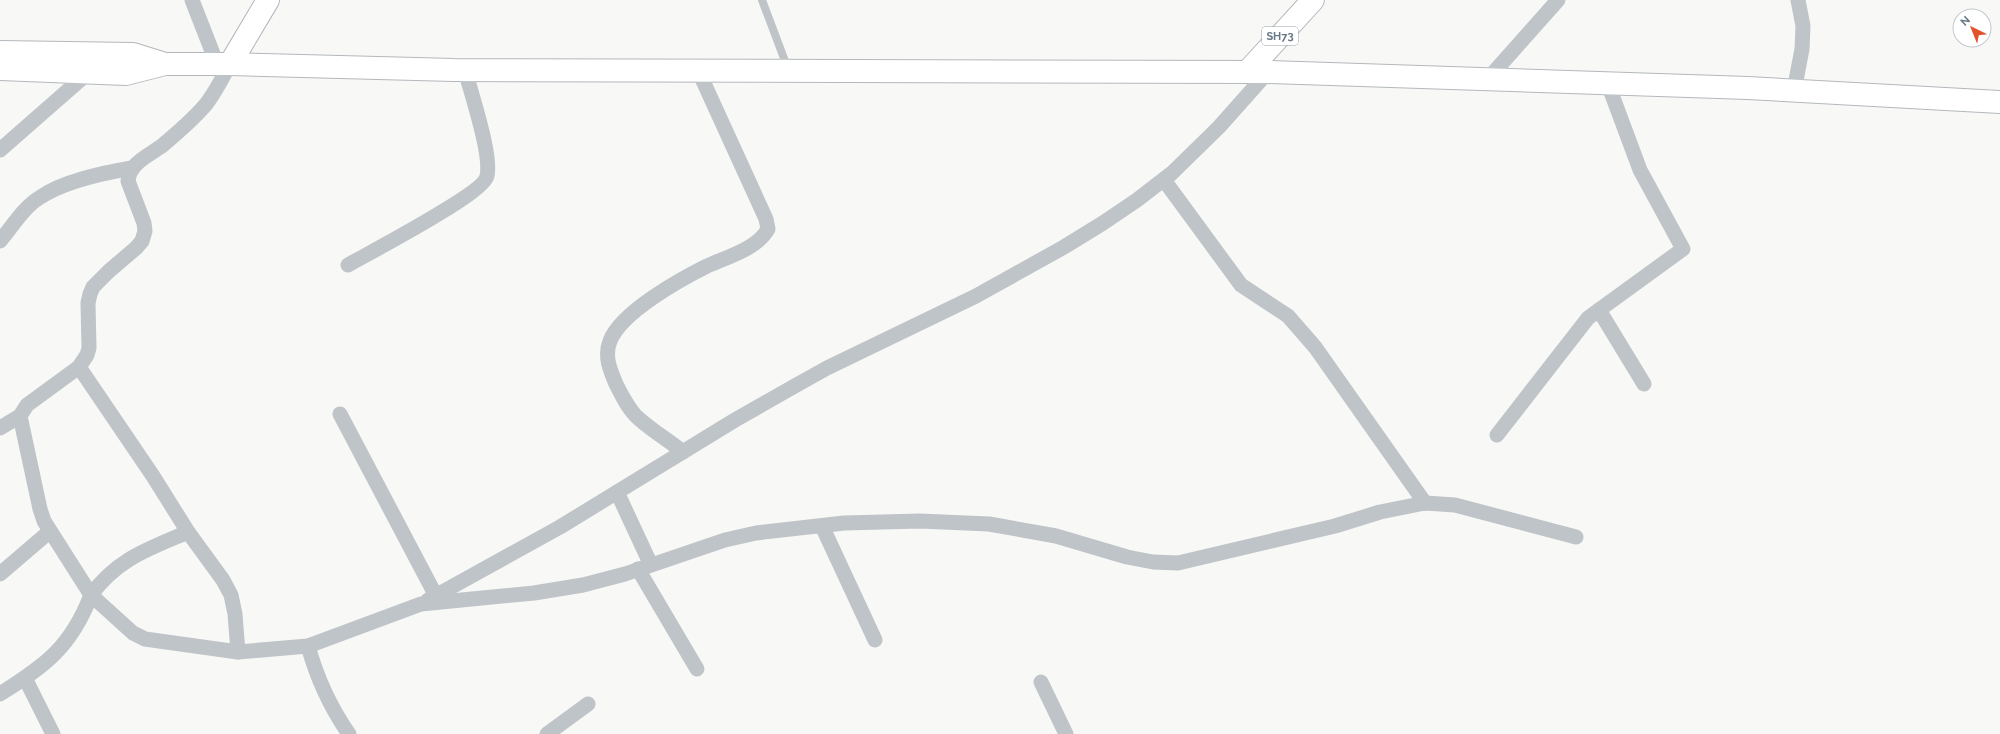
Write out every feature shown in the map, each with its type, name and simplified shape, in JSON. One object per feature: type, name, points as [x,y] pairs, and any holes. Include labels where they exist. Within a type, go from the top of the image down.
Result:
[{"type":"main road","points":[[224,64],[268,0]]},
{"type":"main road","name":"SH73","points":[[1247,72],[1313,0]]},
{"type":"main road","points":[[0,52],[133,54],[165,64]]},
{"type":"main road","points":[[0,69],[126,74],[165,64],[224,64],[465,70],[1268,72],[1794,91],[2000,102]]},
{"type":"street","points":[[0,428],[20,416],[28,405],[79,367],[84,361],[89,348],[88,303],[93,287],[136,248],[142,241],[145,231],[144,223],[128,181],[128,174],[132,168],[161,146],[196,116],[208,102],[224,64],[192,0]]},
{"type":"street","points":[[1487,80],[1558,0]]},
{"type":"street","points":[[1794,91],[1802,49],[1803,26],[1798,0]]},
{"type":"street","points":[[348,265],[465,198],[486,182],[488,175],[485,144],[465,70]]},
{"type":"street","points":[[683,452],[637,417],[627,405],[610,372],[607,357],[610,340],[619,327],[658,293],[753,244],[763,237],[768,229],[766,219],[698,70]]},
{"type":"street","points":[[0,150],[89,72]]},
{"type":"street","points":[[20,416],[40,509],[49,532],[91,595],[134,633],[145,639],[238,652],[308,646],[422,604],[523,549],[735,420],[827,368],[976,296],[1064,247],[1137,200],[1164,180],[1219,127],[1268,72]]},
{"type":"street","points":[[1497,435],[1588,318],[1683,249],[1640,170],[1608,84]]},
{"type":"street","points":[[0,241],[30,204],[39,198],[65,185],[106,173],[132,168]]},
{"type":"street","points":[[1164,180],[1241,285],[1288,316],[1315,347],[1425,503]]},
{"type":"street","points":[[1599,310],[1644,384]]},
{"type":"street","points":[[79,367],[153,476],[188,532],[210,561],[230,596],[235,614],[238,652]]},
{"type":"street","points":[[340,414],[436,596]]},
{"type":"street","points":[[617,492],[644,567],[696,669]]},
{"type":"street","points":[[422,604],[534,593],[583,585],[733,538],[756,533],[822,526],[920,521],[989,524],[1056,536],[1126,557],[1153,562],[1178,563],[1328,528],[1380,512],[1425,503],[1455,505],[1576,537]]},
{"type":"street","points":[[822,526],[875,640]]},
{"type":"street","points":[[0,574],[49,532]]},
{"type":"street","points":[[0,694],[25,678],[58,652],[82,617],[91,595],[110,571],[150,548],[188,532]]},
{"type":"street","points":[[308,646],[316,675],[338,718],[349,734]]},
{"type":"street","points":[[25,678],[53,734]]},
{"type":"street","points":[[1041,682],[1066,734]]},
{"type":"street","points":[[547,734],[588,704]]},
{"type":"lane","points":[[762,0],[788,70]]}]
